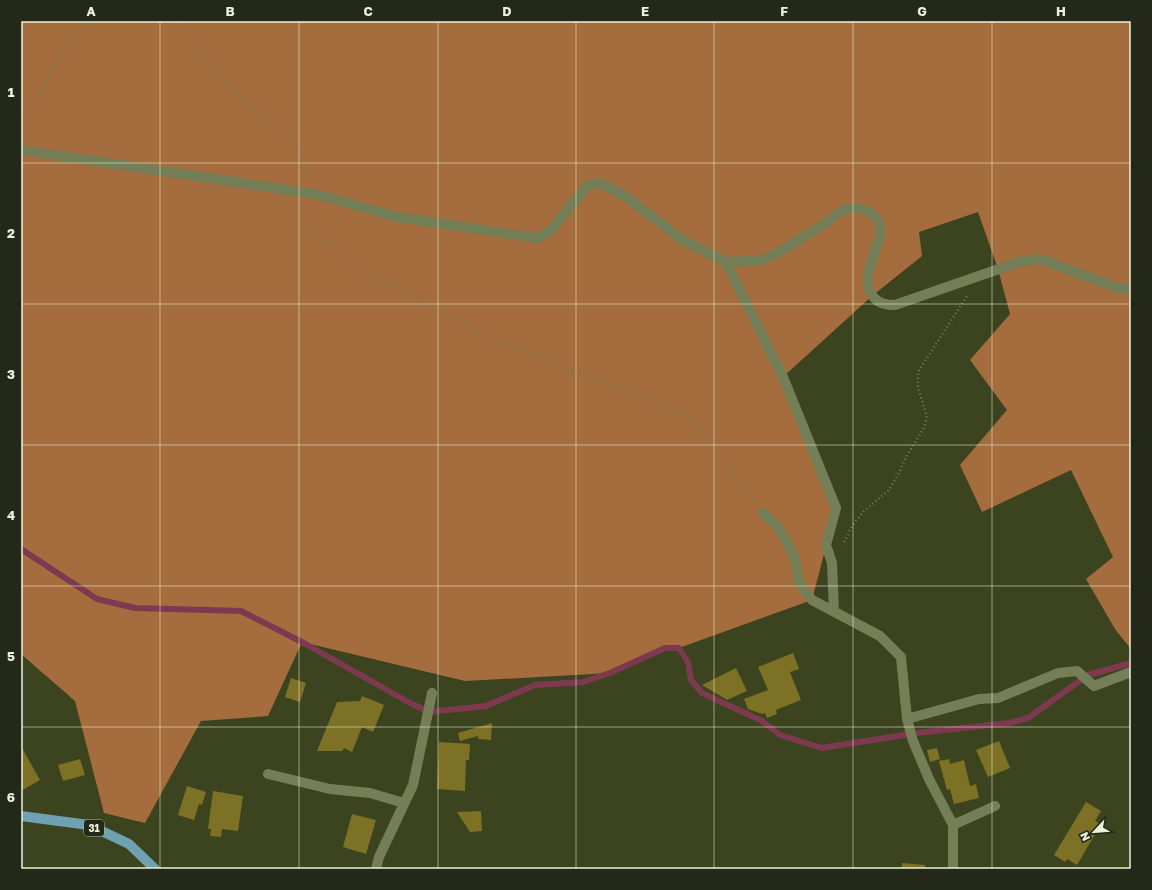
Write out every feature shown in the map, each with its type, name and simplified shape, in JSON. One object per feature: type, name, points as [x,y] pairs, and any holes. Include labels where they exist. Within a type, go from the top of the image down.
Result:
[{"type":"main road","name":"31","points":[[21,816],[89,826],[129,844],[156,869]]},
{"type":"lane","points":[[21,150],[315,194],[397,218],[538,238],[550,231],[588,185],[600,184],[625,196],[684,241],[726,262],[762,260],[774,255],[844,210],[858,208],[871,212],[879,221],[881,233],[867,275],[867,285],[872,296],[883,304],[895,305],[1019,262],[1040,259],[1118,288],[1131,289]]},
{"type":"lane","points":[[726,262],[783,377],[836,508],[826,545],[832,563],[834,612]]},
{"type":"lane","points":[[762,513],[779,528],[795,558],[799,583],[812,600],[880,636],[900,657],[908,723],[913,741],[929,779],[953,825],[953,869]]},
{"type":"lane","points":[[908,723],[978,699],[998,698],[1058,672],[1077,671],[1094,686],[1131,672]]},
{"type":"lane","points":[[376,869],[379,857],[413,784],[432,693]]},
{"type":"lane","points":[[268,774],[330,789],[370,793],[404,803]]},
{"type":"lane","points":[[953,825],[995,806]]},
{"type":"path","points":[[21,122],[71,42],[92,21]]},
{"type":"path","points":[[183,21],[203,53],[244,100],[285,132],[298,150],[315,194],[308,224],[357,269],[394,286],[481,334],[669,408],[697,424],[762,513]]},
{"type":"path","points":[[832,563],[852,526],[864,512],[889,490],[906,457],[924,428],[927,416],[918,388],[918,372],[967,296],[973,278]]},
{"type":"shaded area","points":[[21,21],[1131,21],[1131,649],[1115,629],[1086,579],[1113,557],[1071,470],[982,512],[960,465],[1007,410],[970,360],[1010,314],[998,269],[978,212],[919,232],[922,256],[872,296],[783,377],[836,508],[812,600],[679,648],[665,648],[610,673],[465,681],[302,642],[268,716],[201,721],[145,823],[104,813],[75,701],[21,654]]},
{"type":"building","points":[[793,653],[799,669],[790,672],[801,700],[776,710],[777,714],[767,718],[765,713],[762,714],[748,709],[744,699],[768,690],[758,667]]},
{"type":"building","points":[[736,668],[747,691],[727,700],[702,685]]},
{"type":"building","points":[[291,678],[306,683],[300,702],[285,697]]},
{"type":"building","points":[[362,696],[384,705],[373,732],[362,727],[352,752],[344,748],[342,751],[317,751],[337,702],[360,701]]},
{"type":"building","points":[[492,723],[491,740],[478,739],[478,736],[460,741],[458,733]]},
{"type":"building","points":[[999,741],[1010,768],[988,777],[976,750]]},
{"type":"building","points":[[439,742],[470,744],[469,760],[466,760],[465,791],[437,789]]},
{"type":"building","points":[[21,746],[40,780],[21,791]]},
{"type":"building","points":[[937,748],[940,759],[930,762],[927,750]]},
{"type":"building","points":[[80,759],[85,775],[63,781],[58,765]]},
{"type":"building","points":[[949,759],[950,764],[964,760],[970,786],[976,784],[979,798],[954,804],[950,789],[947,790],[939,761]]},
{"type":"building","points":[[187,786],[206,792],[202,805],[199,804],[194,820],[178,815]]},
{"type":"building","points":[[213,791],[243,796],[238,831],[222,829],[221,837],[210,836],[211,829],[208,829]]},
{"type":"building","points":[[1086,802],[1101,811],[1095,821],[1101,824],[1077,865],[1067,859],[1065,862],[1054,855]]},
{"type":"building","points":[[481,811],[482,831],[470,832],[457,812]]},
{"type":"building","points":[[352,814],[376,820],[366,854],[343,847]]},
{"type":"building","points":[[902,863],[925,865],[925,869],[902,869]]},
{"type":"waterway","points":[[21,549],[97,599],[135,608],[241,611],[302,642],[410,703],[429,712],[486,706],[535,685],[583,682],[610,673],[665,648],[679,648],[688,662],[691,680],[702,693],[762,721],[780,735],[822,748],[917,733],[1009,723],[1028,718],[1088,675],[1131,663]]}]
